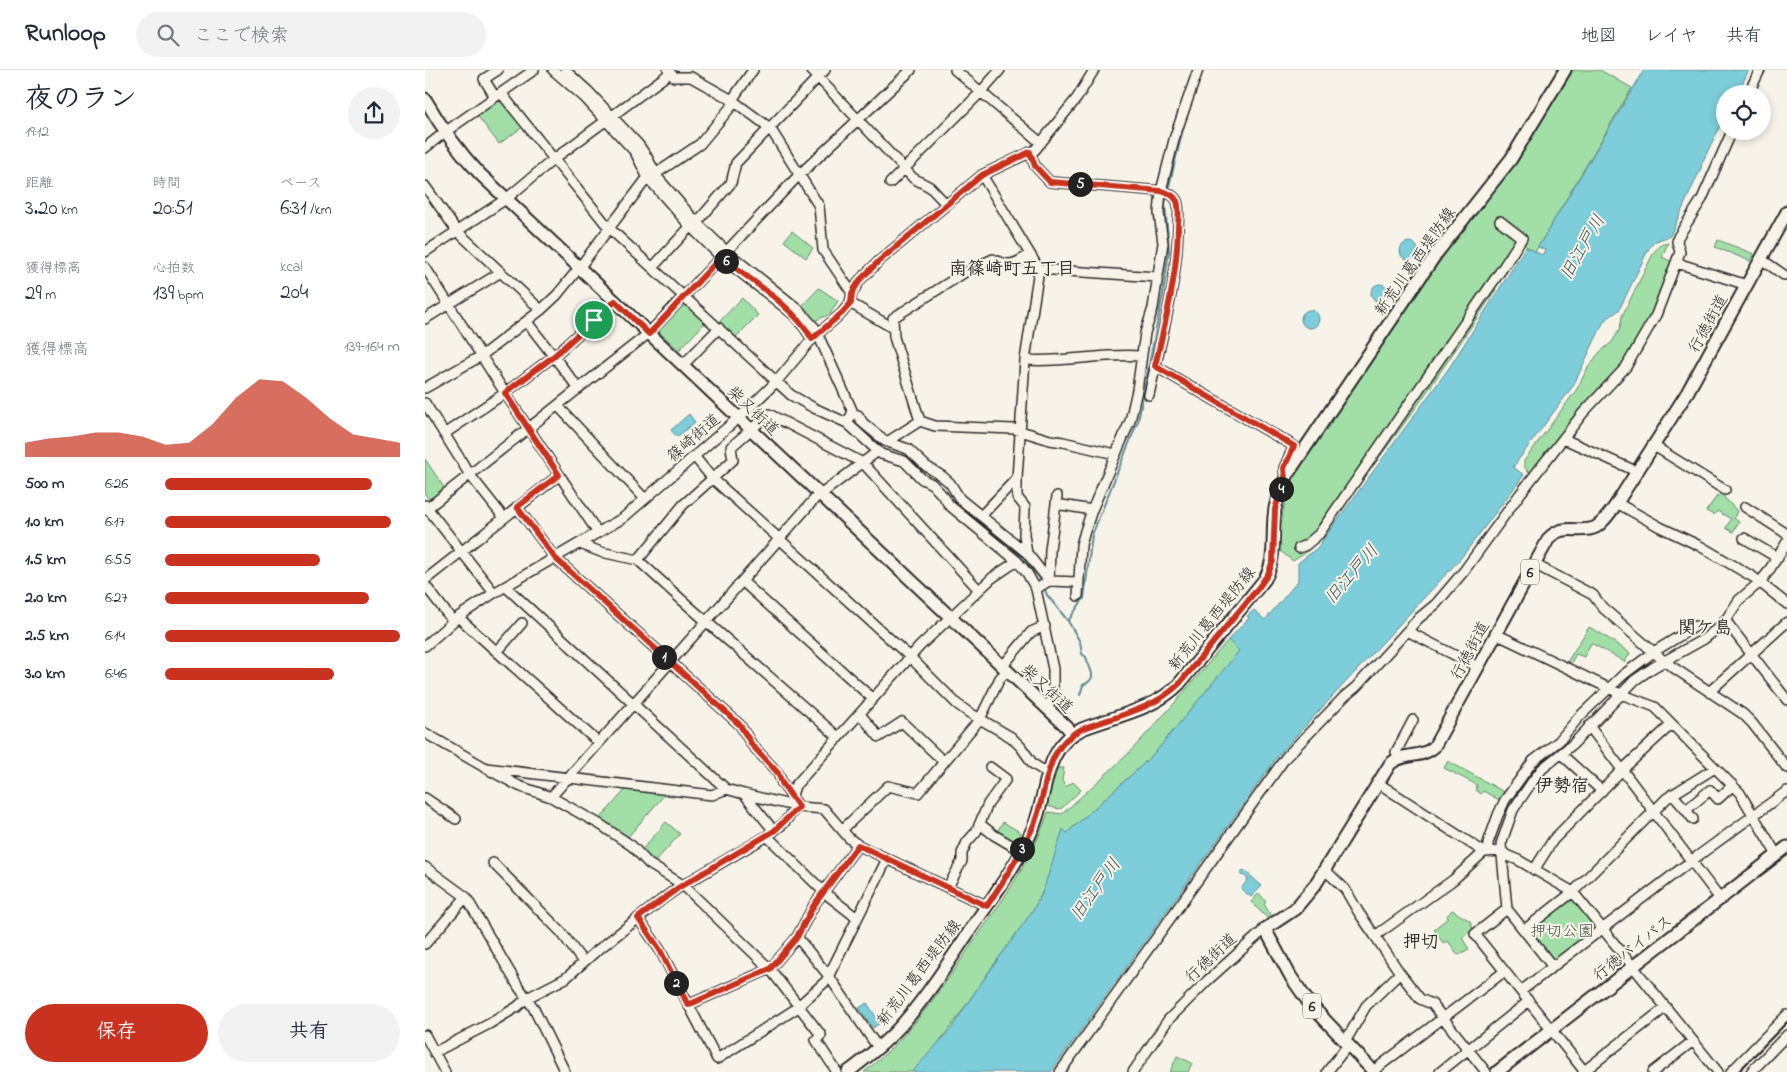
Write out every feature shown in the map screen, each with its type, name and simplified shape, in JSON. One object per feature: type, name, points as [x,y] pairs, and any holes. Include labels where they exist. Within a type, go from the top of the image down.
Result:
[{"type":"main road","name":"新荒川葛西堤防線","points":[[848,1072],[882,1044],[905,1021],[987,906],[1021,851],[1035,824],[1047,773],[1054,755],[1063,742],[1072,734],[1089,726],[1153,704],[1168,694],[1179,684],[1256,591],[1268,574],[1273,561],[1275,509],[1285,479],[1436,254],[1511,159],[1565,70]]},
{"type":"main road","name":"柴又街道","points":[[425,99],[459,152],[479,174],[1072,734]]},
{"type":"main road","name":"行徳街道","points":[[1265,929],[1295,909],[1315,885],[1390,764],[1399,758],[1423,754],[1434,746],[1549,538],[1557,532],[1567,529],[1591,529],[1597,526],[1606,518],[1617,503],[1687,393],[1787,212]]},
{"type":"main road","name":"行徳バイパス","points":[[1497,1072],[1787,847]]},
{"type":"main road","name":"6","points":[[1265,929],[1309,1003],[1374,1072]]},
{"type":"street","points":[[498,70],[484,79],[555,159],[609,228],[791,395],[814,408],[849,419],[877,451],[904,461],[922,479],[932,484],[949,505],[1017,561],[1027,573],[1036,589],[1045,626],[1053,669],[1053,698],[1046,708]]},
{"type":"street","points":[[425,148],[533,70]]},
{"type":"street","points":[[553,70],[610,118]]},
{"type":"street","points":[[565,70],[610,118],[652,176],[693,224],[724,255],[793,314],[815,337],[840,382],[852,410],[849,419]]},
{"type":"street","points":[[425,388],[481,356],[527,322],[557,295],[652,176],[700,144],[734,101],[753,70]]},
{"type":"street","points":[[811,70],[821,73],[859,119],[913,178],[930,188],[946,204]]},
{"type":"street","points":[[494,593],[426,508],[649,334],[799,175],[911,70]]},
{"type":"street","points":[[955,70],[1041,143]]},
{"type":"street","points":[[889,183],[981,92],[1000,70]]},
{"type":"street","name":"篠崎街道","points":[[425,646],[455,619],[494,593],[623,518],[738,418],[777,381],[815,337],[842,313],[860,280],[879,261],[982,175],[1035,150],[1077,98],[1094,70]]},
{"type":"street","points":[[1077,596],[1081,545],[1092,510],[1130,421],[1137,390],[1145,332],[1153,308],[1163,243],[1159,213],[1161,191],[1175,136],[1198,70]]},
{"type":"street","points":[[1752,85],[1760,70]]},
{"type":"street","points":[[425,252],[507,199],[555,159],[669,72],[674,77],[691,77],[734,101],[769,128],[819,206],[823,250],[851,298],[893,328]]},
{"type":"street","points":[[653,267],[731,184],[736,163],[821,73]]},
{"type":"street","points":[[1060,1072],[1286,757],[1356,687],[1419,618],[1436,604],[1464,571],[1520,494],[1564,440],[1583,413],[1626,367],[1656,315],[1677,263],[1680,250],[1677,240],[1702,199],[1728,140]]},
{"type":"street","points":[[1030,152],[1035,166],[1050,182],[1161,191],[1171,194],[1177,202],[1178,239],[1176,268],[1170,305],[1149,395]]},
{"type":"street","points":[[982,175],[1039,269],[1025,360],[1017,478],[1017,497],[1025,508],[1024,535],[1027,553]]},
{"type":"street","points":[[425,186],[457,231],[541,310]]},
{"type":"street","points":[[1299,548],[1319,534],[1519,243],[1522,238],[1500,220]]},
{"type":"street","points":[[920,421],[904,375],[893,328],[893,318],[967,271],[993,259],[1005,265],[1019,262],[1029,254]]},
{"type":"street","points":[[1761,259],[1783,275]]},
{"type":"street","points":[[1677,263],[1747,285]]},
{"type":"street","points":[[425,267],[505,393],[598,533]]},
{"type":"street","points":[[1039,269],[1157,277]]},
{"type":"street","points":[[425,319],[501,272]]},
{"type":"street","points":[[444,434],[505,393],[554,356],[615,301]]},
{"type":"street","points":[[527,322],[579,389]]},
{"type":"street","points":[[683,365],[719,328]]},
{"type":"street","points":[[1025,360],[1041,361],[1105,355],[1141,356]]},
{"type":"street","points":[[1155,366],[1294,446],[1284,468],[1285,479]]},
{"type":"street","points":[[425,403],[470,475],[504,518]]},
{"type":"street","points":[[558,406],[645,499]]},
{"type":"street","points":[[638,560],[683,505],[733,460],[731,447],[769,414],[863,463],[979,590]]},
{"type":"street","points":[[849,419],[857,415],[863,423],[887,442],[908,449],[926,466],[942,476],[950,483],[960,499],[1027,553],[1049,581]]},
{"type":"street","points":[[920,421],[935,426],[1014,429],[1050,440],[1115,454]]},
{"type":"street","points":[[887,442],[920,421]]},
{"type":"street","points":[[1564,440],[1638,472]]},
{"type":"street","points":[[1655,446],[1725,490]]},
{"type":"street","points":[[551,797],[819,494],[877,451]]},
{"type":"street","points":[[694,456],[712,478],[910,657],[957,704],[1011,737],[1033,764],[1047,773]]},
{"type":"street","points":[[425,580],[559,475]]},
{"type":"street","points":[[981,516],[1017,478]]},
{"type":"street","points":[[1049,581],[1050,550],[1056,500],[1092,510]]},
{"type":"street","points":[[1617,503],[1660,528],[1700,546],[1760,582],[1787,604]]},
{"type":"street","points":[[517,507],[555,558],[740,725],[752,745],[773,767],[799,807]]},
{"type":"street","points":[[1745,507],[1787,534]]},
{"type":"street","points":[[1744,538],[1778,558]]},
{"type":"street","points":[[1553,967],[1507,909],[1501,846],[1502,839],[1519,800],[1542,770],[1573,744],[1642,674],[1704,639],[1716,630],[1739,600],[1760,582],[1787,542]]},
{"type":"street","points":[[580,544],[601,552],[638,560],[838,737]]},
{"type":"street","points":[[792,795],[795,786],[920,646],[992,578],[1017,561]]},
{"type":"street","points":[[1534,564],[1593,595],[1602,607],[1655,651],[1665,662],[1743,714],[1787,768]]},
{"type":"street","points":[[742,581],[873,699]]},
{"type":"street","points":[[1036,589],[1049,581],[1078,582]]},
{"type":"street","points":[[425,585],[455,619],[497,652],[599,743]]},
{"type":"street","points":[[506,587],[727,789],[799,807],[824,809],[858,845],[987,906]]},
{"type":"street","points":[[1725,620],[1787,700]]},
{"type":"street","points":[[1709,692],[1787,622]]},
{"type":"street","points":[[497,652],[522,623]]},
{"type":"street","points":[[843,830],[888,786],[918,793],[980,719],[1005,669],[1031,632],[1045,626]]},
{"type":"street","points":[[1486,852],[1488,842],[1505,800],[1533,761],[1559,740],[1588,708],[1623,675],[1655,651],[1696,626]]},
{"type":"street","points":[[1407,631],[1479,667]]},
{"type":"street","points":[[1496,634],[1621,694],[1655,707],[1740,793],[1777,854]]},
{"type":"street","points":[[859,714],[879,738],[902,722],[944,762]]},
{"type":"street","points":[[1399,758],[1396,752],[1413,720]]},
{"type":"street","points":[[1575,723],[1587,729],[1622,770],[1720,899]]},
{"type":"street","points":[[1534,870],[1553,840],[1622,770],[1673,724]]},
{"type":"street","points":[[425,733],[519,786],[551,797],[601,825],[631,846],[649,864],[683,886],[770,969],[800,1005],[821,1035],[815,1040],[837,1072]]},
{"type":"street","points":[[1561,754],[1601,791]]},
{"type":"street","points":[[948,887],[961,861],[961,854],[967,842],[980,824],[988,804],[1006,778],[990,767]]},
{"type":"street","points":[[487,768],[712,795],[727,789]]},
{"type":"street","points":[[1524,930],[1573,892],[1672,794],[1715,768]]},
{"type":"street","points":[[1377,783],[1486,852]]},
{"type":"street","points":[[1686,810],[1710,790],[1718,799],[1733,785]]},
{"type":"street","points":[[1521,991],[1691,861],[1787,791]]},
{"type":"street","points":[[744,794],[770,834],[824,891],[857,918]]},
{"type":"street","points":[[1672,794],[1693,819]]},
{"type":"street","points":[[425,798],[456,819]]},
{"type":"street","points":[[435,1052],[489,1024],[517,1007],[527,998],[566,978],[638,918],[683,886],[770,834],[799,807]]},
{"type":"street","points":[[980,824],[1021,851]]},
{"type":"street","points":[[688,1005],[770,969],[797,937],[814,905],[858,845]]},
{"type":"street","points":[[1375,936],[1453,880],[1486,852],[1502,851]]},
{"type":"street","points":[[1502,851],[1505,855],[1518,860],[1573,892],[1718,1072]]},
{"type":"street","points":[[638,918],[660,950],[717,1058],[800,1005],[826,981],[887,859]]},
{"type":"street","points":[[493,863],[561,932],[583,962]]},
{"type":"street","points":[[425,867],[465,897],[527,998],[565,1072]]},
{"type":"street","points":[[1325,870],[1345,889],[1359,913],[1420,999],[1432,1004],[1486,1072]]},
{"type":"street","points":[[425,944],[465,897]]},
{"type":"street","points":[[1507,909],[1475,934],[1584,1072],[1666,1007]]},
{"type":"street","name":"行徳街道","points":[[1133,1072],[1168,1020],[1208,980],[1265,929]]},
{"type":"street","points":[[797,937],[828,975],[874,1042]]},
{"type":"street","points":[[1374,1072],[1505,971]]},
{"type":"street","points":[[1327,1072],[1347,1044],[1366,1006],[1400,973]]},
{"type":"street","points":[[1440,1072],[1529,1001]]},
{"type":"street","points":[[1731,1072],[1786,1018]]},
{"type":"street","points":[[425,1035],[445,1072]]},
{"type":"street","points":[[1751,1072],[1787,1035]]},
{"type":"street","points":[[1653,1072],[1693,1041]]},
{"type":"green space","points":[[1573,70],[1600,70],[1632,88],[1535,252],[1523,244],[1494,287],[1496,290],[1420,402],[1318,541],[1293,561],[1280,551],[1280,540],[1285,503],[1295,474],[1453,242],[1512,168]]},
{"type":"green space","points":[[502,99],[524,126],[499,144],[476,114]]},
{"type":"green space","points":[[792,231],[813,248],[806,258],[784,241]]},
{"type":"green space","points":[[1718,240],[1754,254],[1750,261],[1715,247]]},
{"type":"green space","points":[[1668,243],[1662,257],[1674,263],[1665,288],[1625,365],[1532,473],[1528,472],[1524,466],[1524,461],[1577,389],[1587,369],[1599,353],[1612,342],[1620,329],[1622,316],[1654,252],[1660,245]]},
{"type":"green space","points":[[819,288],[838,301],[830,314],[812,322],[800,308]]},
{"type":"green space","points":[[742,298],[758,315],[735,338],[718,323]]},
{"type":"green space","points":[[682,302],[687,303],[706,322],[679,350],[660,333],[659,328]]},
{"type":"green space","points":[[425,459],[445,489],[432,499],[428,498],[425,494]]},
{"type":"green space","points":[[1721,494],[1737,511],[1734,518],[1739,522],[1733,532],[1726,528],[1731,519],[1717,511],[1714,515],[1706,511],[1717,496]]},
{"type":"green space","points":[[1589,627],[1630,653],[1625,662],[1591,643],[1584,657],[1576,654],[1571,663],[1567,662]]},
{"type":"green space","points":[[1228,640],[1240,651],[1158,749],[1067,833],[1063,830],[1048,879],[1031,914],[955,1021],[924,1060],[912,1072],[864,1072],[911,1028],[950,976],[1016,879],[1034,846],[1048,812],[1062,814],[1127,755]]},
{"type":"green space","points":[[1448,761],[1506,793],[1501,801],[1483,791],[1481,794],[1476,790],[1477,785],[1444,768]]},
{"type":"green space","points":[[1055,768],[1064,768],[1062,781],[1066,787],[1073,782],[1081,790],[1059,809],[1047,806]]},
{"type":"green space","points":[[626,789],[666,793],[627,838],[599,820]]},
{"type":"green space","points":[[666,822],[680,834],[653,864],[640,852]]},
{"type":"green space","points":[[1003,822],[1023,834],[1016,846],[996,833]]},
{"type":"green space","points":[[1259,893],[1266,902],[1264,904],[1272,917],[1269,920],[1251,902]]},
{"type":"green space","name":"押切公園","points":[[1570,898],[1573,898],[1597,927],[1596,930],[1556,961],[1552,961],[1529,932],[1530,929]]},
{"type":"green space","points":[[1452,910],[1470,921],[1473,929],[1462,938],[1469,949],[1458,955],[1448,941],[1443,943],[1434,929],[1448,918],[1447,916]]},
{"type":"green space","points":[[1177,1056],[1192,1063],[1188,1072],[1170,1072]]},
{"type":"water","name":"旧江戸川","points":[[1644,70],[1749,70],[1742,85],[1716,85],[1716,134],[1670,236],[1656,241],[1649,248],[1619,310],[1604,321],[1573,386],[1513,467],[1524,475],[1461,558],[1280,753],[1051,1072],[912,1072],[951,1029],[1033,910],[1042,894],[1063,829],[1067,833],[1158,749],[1239,651],[1228,640],[1249,618],[1247,616],[1254,610],[1265,620],[1298,581],[1298,563],[1317,548],[1449,368],[1526,247],[1542,255],[1545,250],[1538,247]]},
{"type":"water","points":[[1409,242],[1415,245],[1418,251],[1415,257],[1409,260],[1403,257],[1400,251],[1403,245]]},
{"type":"water","points":[[1380,284],[1386,287],[1389,293],[1386,299],[1380,302],[1374,299],[1371,293],[1374,287]]},
{"type":"water","points":[[1310,310],[1316,313],[1319,319],[1316,325],[1310,328],[1304,325],[1301,319],[1304,313]]},
{"type":"water","points":[[689,414],[695,422],[677,437],[671,430]]},
{"type":"water","points":[[1244,870],[1262,886],[1251,897],[1241,889],[1248,879],[1240,874]]},
{"type":"water","points":[[867,1003],[880,1023],[873,1028],[859,1008]]},
{"type":"waterway","points":[[1168,190],[1184,125],[1196,89]]},
{"type":"waterway","points":[[1080,695],[1083,685],[1091,680],[1092,674],[1086,657],[1082,654],[1080,642],[1068,621],[1084,598],[1092,535],[1138,421],[1163,294],[1169,250],[1165,204],[1167,195]]},
{"type":"waterway","points":[[842,398],[849,415]]},
{"type":"waterway","points":[[853,420],[882,449],[908,458],[914,465]]},
{"type":"waterway","points":[[937,484],[955,504],[1010,546],[1039,577],[1042,583]]},
{"type":"waterway","points":[[1044,587],[1047,595],[1068,621]]},
{"type":"railway","points":[[1738,1072],[1787,1022]]},
{"type":"district","name":"南篠崎町五丁目","points":[[1012,268]]},
{"type":"district","name":"関ケ島","points":[[1705,627]]},
{"type":"district","name":"伊勢宿","points":[[1562,785]]},
{"type":"district","name":"押切","points":[[1421,941]]},
{"type":"route","points":[[1030,152],[1035,166],[1050,182],[1161,191],[1171,194],[1177,202],[1179,214],[1176,268],[1170,305],[1155,366],[1294,446],[1285,463],[1285,479],[1275,509],[1273,561],[1271,567],[1259,587],[1179,684],[1168,694],[1153,704],[1082,729],[1072,734],[1063,742],[1051,761],[1033,829],[1005,879],[987,906],[858,845],[814,905],[797,937],[770,969],[688,1005],[660,950],[638,918],[678,888],[767,836],[783,824],[795,809],[799,807],[782,783],[778,773],[752,745],[740,725],[555,558],[517,507],[559,475],[505,393],[554,356],[594,320],[615,301],[649,334],[721,257],[793,314],[812,339],[851,303],[852,293],[860,280],[879,261],[982,175],[1030,152]]}]
